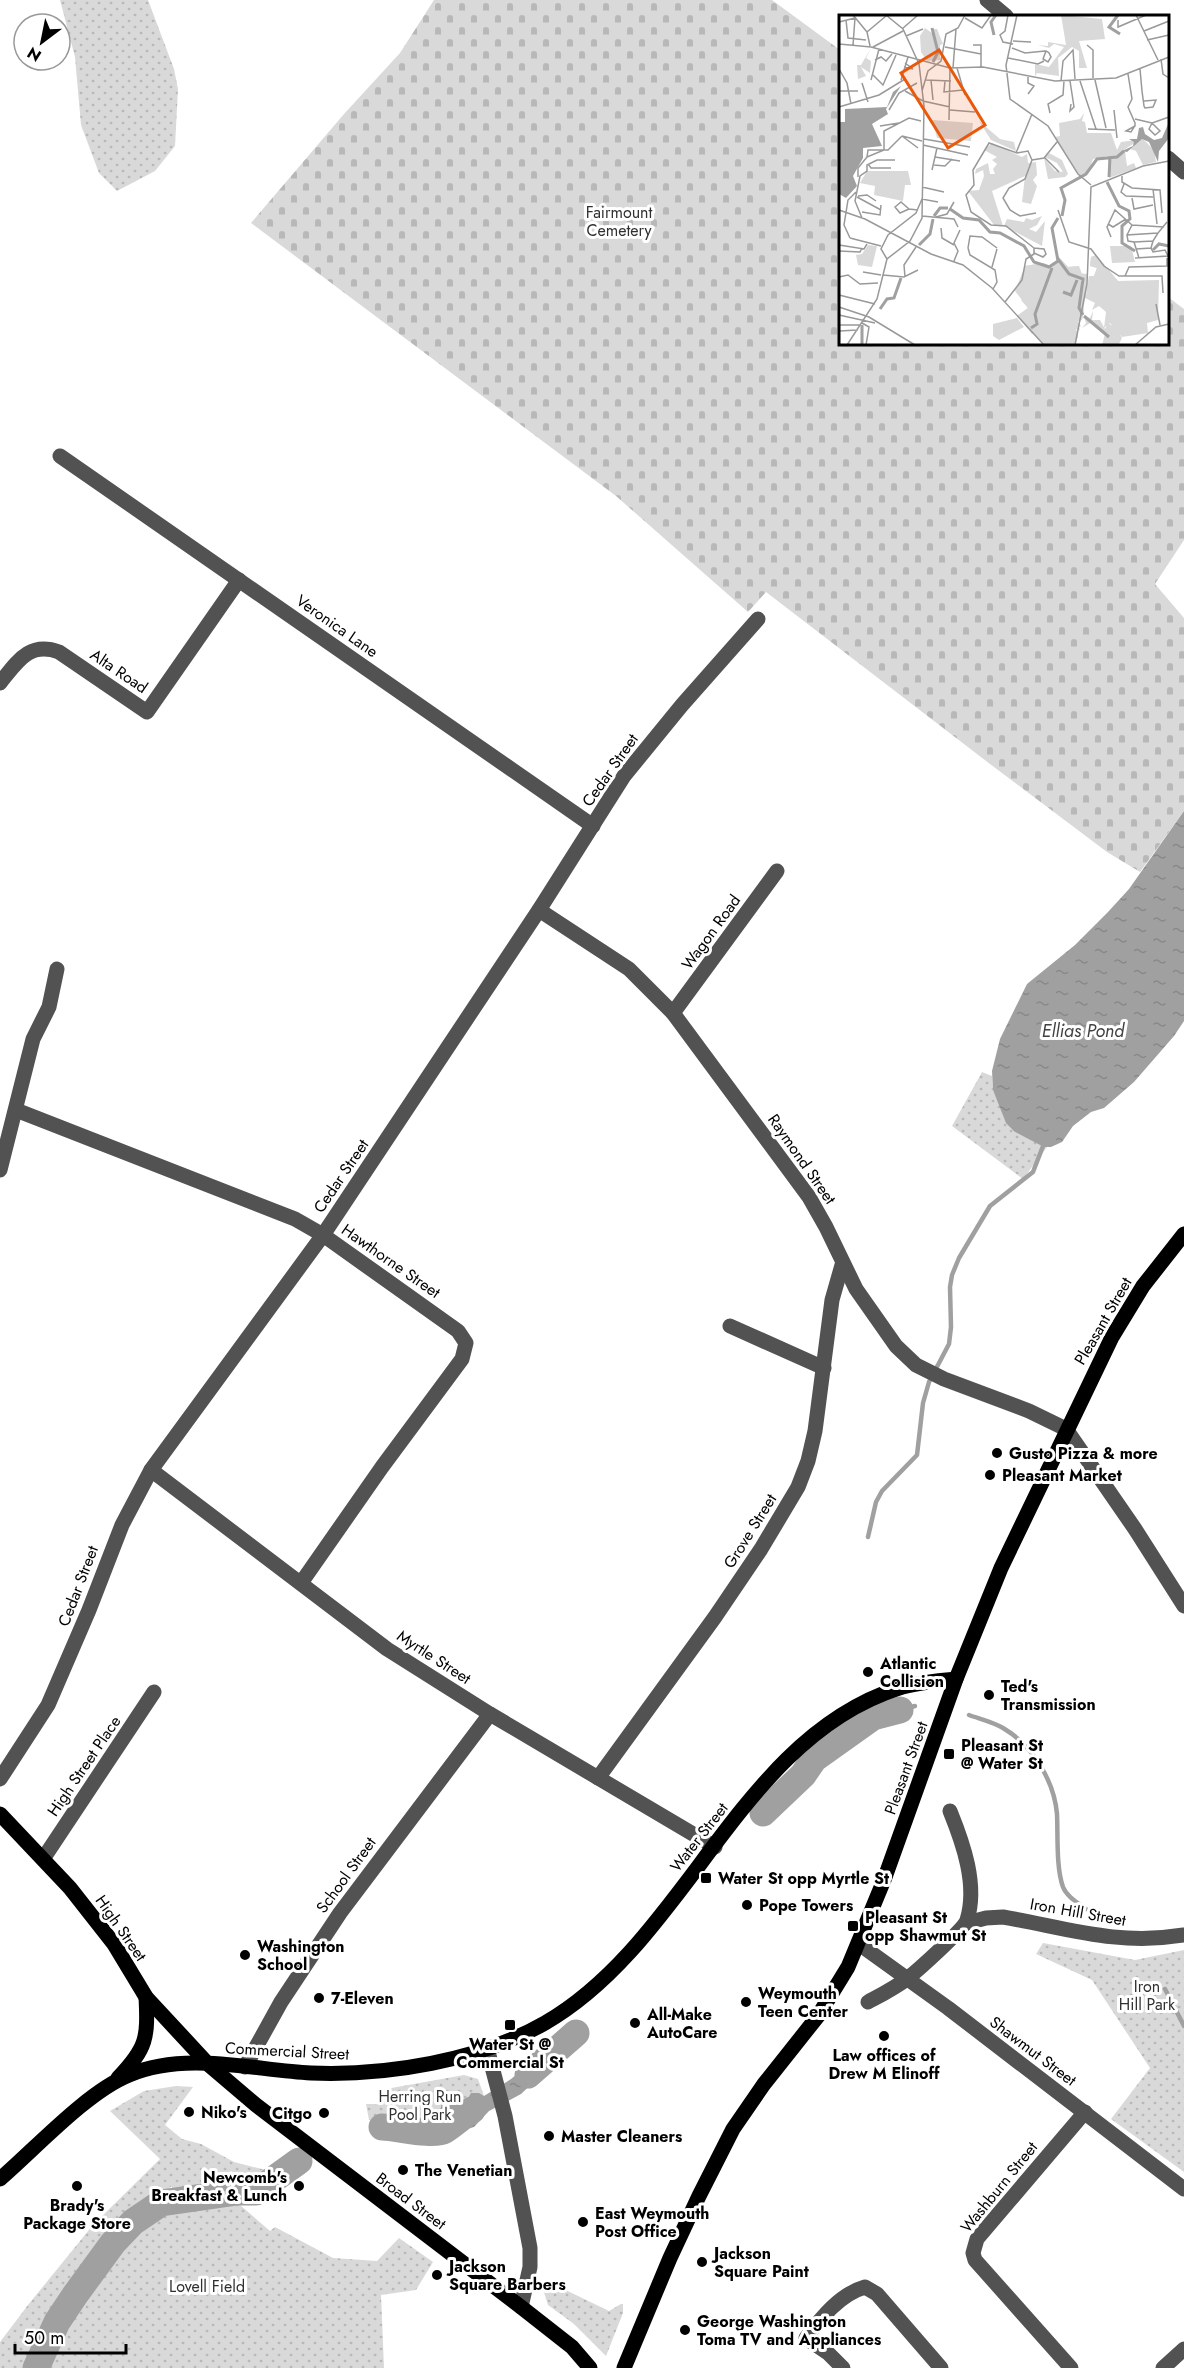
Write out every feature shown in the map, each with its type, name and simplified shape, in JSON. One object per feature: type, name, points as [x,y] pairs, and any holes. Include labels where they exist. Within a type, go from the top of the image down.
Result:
[{"type":"main road","name":"Pleasant Street","points":[[624,2368],[649,2306],[699,2196],[733,2129],[764,2084],[829,2000],[859,1944],[895,1851],[956,1679],[1001,1568],[1066,1429],[1126,1313],[1143,1286],[1184,1234]]},
{"type":"main road","name":"Water Street","points":[[487,2048],[547,2022],[585,1994],[640,1941],[792,1753],[825,1726],[899,1688],[925,1682],[956,1679]]},
{"type":"main road","name":"High Street","points":[[0,1814],[70,1888],[114,1944],[146,1997],[209,2064]]},
{"type":"main road","points":[[116,2081],[136,2057],[146,2039],[146,1997]]},
{"type":"main road","name":"Commercial Street","points":[[0,2179],[72,2115],[116,2081],[165,2065],[209,2064],[311,2073],[356,2072],[436,2062],[487,2048]]},
{"type":"main road","name":"Broad Street","points":[[209,2064],[265,2112],[521,2307],[572,2348],[590,2368]]},
{"type":"street","points":[[987,0],[1005,15]]},
{"type":"street","points":[[1169,160],[1184,172]]},
{"type":"street","name":"Veronica Lane","points":[[60,456],[593,826]]},
{"type":"street","name":"Alta Road","points":[[0,683],[17,662],[31,650],[46,647],[59,652],[147,712],[239,580]]},
{"type":"street","name":"Cedar Street","points":[[0,1779],[48,1705],[122,1525],[151,1470],[323,1235],[539,910],[624,776],[682,705],[758,619]]},
{"type":"street","name":"Wagon Road","points":[[673,1013],[777,871]]},
{"type":"street","name":"Raymond Street","points":[[539,910],[629,969],[673,1013],[809,1197],[856,1289],[896,1346],[916,1365],[944,1379],[1029,1410],[1066,1429]]},
{"type":"street","points":[[0,1170],[33,1039],[49,1007],[57,969]]},
{"type":"street","name":"Hawthorne Street","points":[[16,1110],[284,1215],[323,1235],[458,1331],[466,1343],[462,1359],[382,1467],[301,1583]]},
{"type":"street","name":"Grove Street","points":[[598,1778],[715,1617],[761,1549],[798,1487],[808,1461],[824,1368],[832,1300],[843,1265]]},
{"type":"street","points":[[730,1326],[824,1368]]},
{"type":"street","points":[[1066,1429],[1184,1606]]},
{"type":"street","name":"Myrtle Street","points":[[151,1470],[387,1649],[489,1714],[715,1847]]},
{"type":"street","name":"High Street Place","points":[[43,1859],[154,1692]]},
{"type":"street","name":"School Street","points":[[245,2067],[281,2002],[315,1949],[489,1714]]},
{"type":"street","points":[[867,2002],[908,1978],[967,1923],[971,1903],[966,1859],[950,1811]]},
{"type":"street","name":"Iron Hill Street","points":[[967,1923],[986,1918],[1003,1917],[1112,1938],[1144,1940],[1184,1935]]},
{"type":"street","name":"Shawmut Street","points":[[859,1944],[908,1978],[1184,2188]]},
{"type":"street","points":[[487,2048],[505,2116],[530,2248],[530,2267],[521,2307]]},
{"type":"street","name":"Washburn Street","points":[[1071,2368],[975,2260],[973,2253],[977,2239],[1085,2112]]},
{"type":"street","points":[[843,2368],[828,2353],[807,2338],[828,2311],[857,2289],[865,2287],[877,2294],[941,2368]]},
{"type":"street","points":[[1163,2368],[1184,2349]]},
{"type":"green space","points":[[60,0],[148,0],[174,69],[178,89],[175,146],[155,171],[117,191],[99,173],[81,125],[72,46],[72,12],[63,12]]},
{"type":"green space","name":"Fairmount Cemetery","points":[[434,0],[772,0],[839,49],[839,345],[1169,345],[1169,298],[1184,309],[1184,540],[1155,584],[1184,618],[1184,811],[1140,872],[1107,852],[766,592],[748,612],[616,496],[251,223],[344,114],[400,53]]},
{"type":"green space","points":[[982,1072],[992,1076],[993,1090],[1015,1132],[1047,1147],[1023,1179],[952,1126]]},
{"type":"green space","name":"Iron Hill Park","points":[[1043,1943],[1135,1960],[1184,1950],[1184,2172],[1111,2119],[1150,2068],[1092,1980],[1036,1954]]},
{"type":"green space","name":"Herring Run Pool Park","points":[[464,2075],[478,2079],[484,2096],[441,2112],[442,2126],[369,2120],[366,2104],[382,2104],[386,2089]]},
{"type":"green space","points":[[176,2086],[193,2087],[165,2125],[182,2139],[201,2144],[234,2162],[277,2173],[258,2186],[174,2198],[172,2186],[128,2221],[112,2238],[33,2345],[25,2368],[0,2368],[0,2342],[28,2305],[93,2225],[160,2159],[110,2111],[144,2091]]},
{"type":"green space","name":"Lovell Field","points":[[225,2202],[240,2205],[270,2231],[275,2227],[333,2258],[377,2261],[399,2238],[433,2262],[416,2290],[381,2295],[384,2368],[46,2368],[53,2341],[65,2318],[100,2266],[128,2233],[164,2207],[190,2203]]},
{"type":"green space","points":[[547,2281],[609,2311],[623,2304],[623,2313],[606,2356],[574,2324],[548,2305],[543,2289]]},
{"type":"water","name":"Ellias Pond","points":[[1184,811],[1184,1021],[1134,1082],[1104,1108],[1091,1112],[1073,1126],[1062,1142],[1051,1147],[1044,1147],[1015,1132],[1006,1123],[993,1090],[992,1071],[1000,1039],[1027,984],[1075,945],[1129,889]]},
{"type":"water","points":[[555,2053],[538,2078],[521,2094],[489,2111],[474,2127],[446,2135],[442,2128],[441,2102],[466,2102],[471,2093],[484,2096],[532,2062]]},
{"type":"waterway","points":[[868,1537],[876,1502],[882,1491],[917,1455],[923,1403],[929,1382],[949,1344],[950,1287],[959,1258],[990,1206],[1033,1172],[1045,1141]]},
{"type":"waterway","points":[[899,1705],[900,1710],[915,1706]]},
{"type":"waterway","points":[[763,1813],[803,1775],[814,1759],[873,1717],[900,1710]]},
{"type":"waterway","points":[[969,1715],[995,1724],[1014,1735],[1040,1765],[1055,1801],[1058,1861],[1063,1887],[1070,1897],[1086,1909]]},
{"type":"waterway","points":[[1165,1989],[1184,2026]]},
{"type":"waterway","points":[[528,2075],[576,2033]]},
{"type":"waterway","points":[[382,2127],[439,2132],[472,2110]]},
{"type":"waterway","points":[[36,2368],[57,2322],[113,2243],[133,2222],[161,2203],[237,2192],[256,2192],[299,2161]]},
{"type":"place","name":"Gusto Pizza & more","points":[[997,1453]]},
{"type":"place","name":"Pleasant Market","points":[[990,1475]]},
{"type":"place","name":"Atlantic Collision","points":[[868,1672]]},
{"type":"place","name":"Ted's Transmission","points":[[989,1695]]},
{"type":"place","name":"Pleasant St @ Water St","points":[[949,1754]]},
{"type":"place","name":"Water St opp Myrtle St","points":[[706,1878]]},
{"type":"place","name":"Pope Towers","points":[[747,1905]]},
{"type":"place","name":"Pleasant St opp Shawmut St","points":[[853,1926]]},
{"type":"place","name":"Washington School","points":[[245,1955]]},
{"type":"place","name":"7-Eleven","points":[[319,1998]]},
{"type":"place","name":"Weymouth Teen Center","points":[[746,2002]]},
{"type":"place","name":"All-Make AutoCare","points":[[635,2023]]},
{"type":"place","name":"Water St @ Commercial St","points":[[510,2025]]},
{"type":"place","name":"Law offices of Drew M Elinoff","points":[[884,2036]]},
{"type":"place","name":"Niko's","points":[[189,2112]]},
{"type":"place","name":"Citgo","points":[[324,2113]]},
{"type":"place","name":"Master Cleaners","points":[[549,2136]]},
{"type":"place","name":"The Venetian","points":[[403,2170]]},
{"type":"place","name":"Brady's Package Store","points":[[77,2186]]},
{"type":"place","name":"Newcomb's Breakfast & Lunch","points":[[299,2186]]},
{"type":"place","name":"East Weymouth Post Office","points":[[583,2222]]},
{"type":"place","name":"Jackson Square Paint","points":[[702,2262]]},
{"type":"place","name":"Jackson Square Barbers","points":[[437,2275]]},
{"type":"place","name":"George Washington Toma TV and Appliances","points":[[685,2330]]}]
